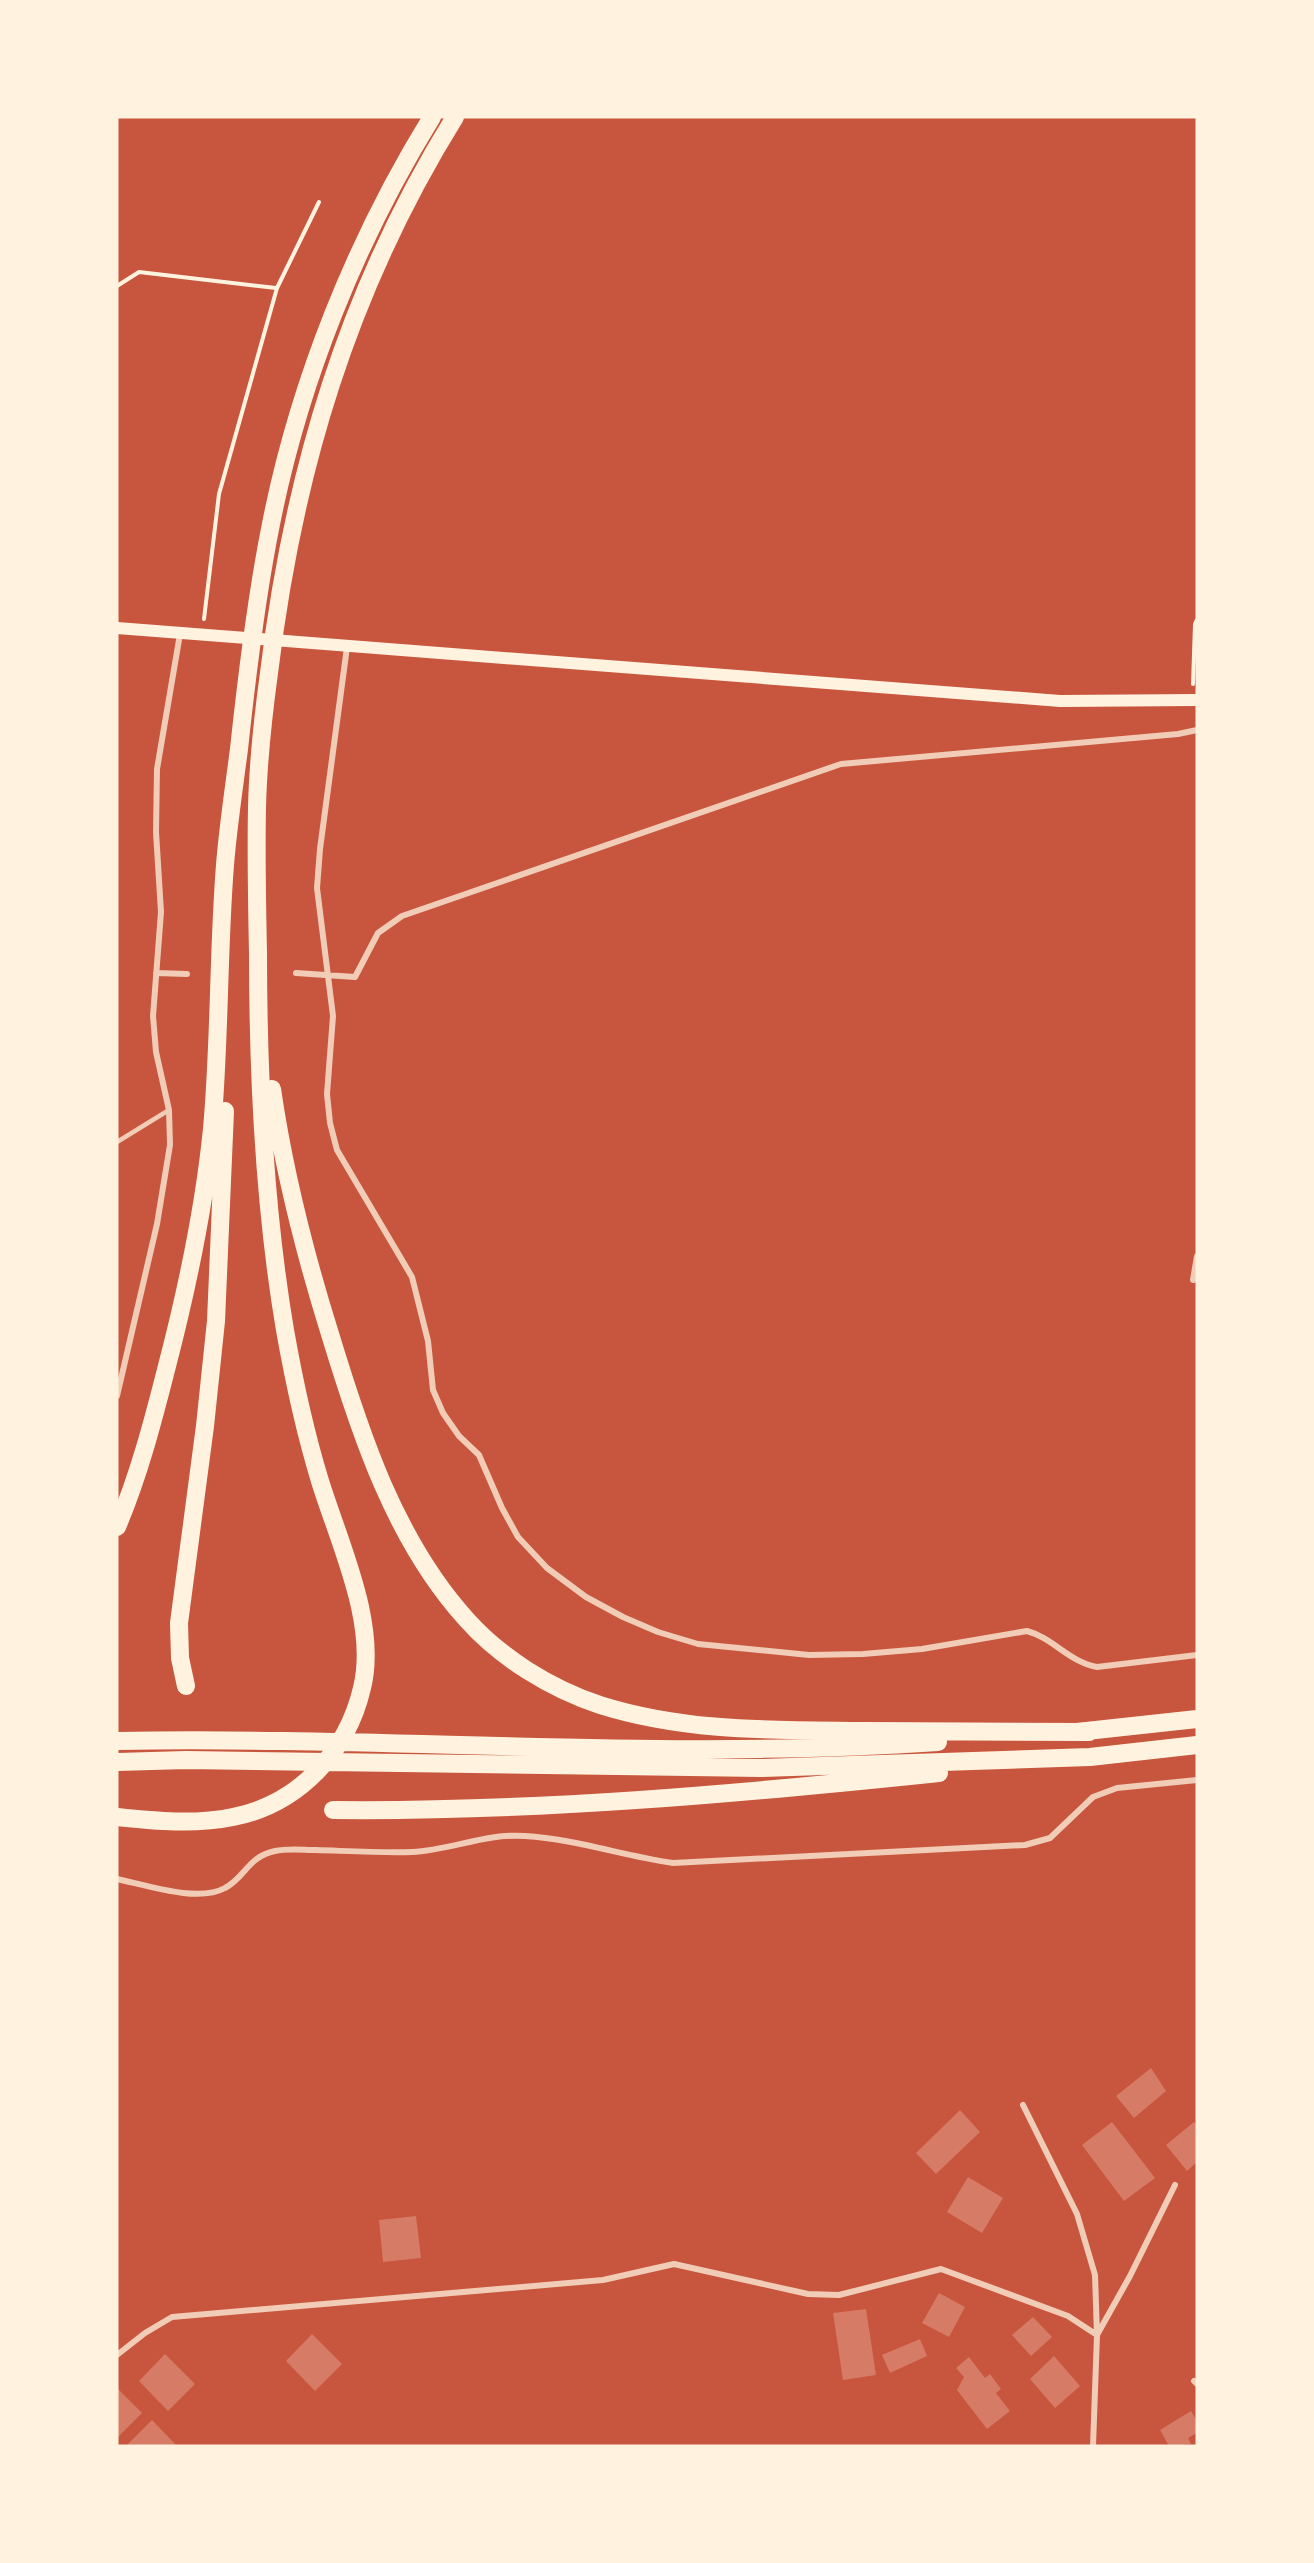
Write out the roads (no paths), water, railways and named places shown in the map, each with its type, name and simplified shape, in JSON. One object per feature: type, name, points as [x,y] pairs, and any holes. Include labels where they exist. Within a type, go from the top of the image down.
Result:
[{"type":"highway","points":[[117,1527],[135,1484],[155,1414],[180,1314],[201,1211],[213,1122],[225,865],[258,596],[274,511],[288,450],[309,383],[361,252],[393,186],[432,117]]},
{"type":"highway","points":[[117,1817],[198,1821],[234,1817],[266,1807],[298,1790],[340,1745],[354,1716],[364,1683],[366,1645],[360,1607],[301,1413],[285,1331],[273,1244],[265,1149],[258,999],[257,804],[266,698],[278,599],[309,451],[328,387],[353,320],[410,195],[455,117]]},
{"type":"highway","points":[[186,1686],[180,1658],[179,1623],[206,1426],[220,1252],[233,800]]},
{"type":"highway","points":[[258,999],[286,1171],[316,1290],[354,1411],[377,1470],[408,1534],[436,1581],[467,1621],[506,1654],[550,1684],[599,1705],[655,1718],[707,1727],[762,1730],[1089,1732]]},
{"type":"highway","points":[[117,1741],[738,1748],[918,1743],[1089,1732],[1197,1719]]},
{"type":"highway","points":[[333,1810],[394,1811],[601,1803],[760,1792],[1197,1745]]},
{"type":"highway","points":[[117,1762],[186,1760],[762,1768],[1090,1757]]},
{"type":"main road","points":[[117,628],[1060,700],[1195,700]]},
{"type":"street","points":[[117,1396],[157,1224],[170,1146],[169,1110],[156,1052],[153,1016],[161,912],[156,832],[157,769],[180,634]]},
{"type":"street","points":[[347,647],[320,849],[317,888],[330,975],[333,1016],[327,1094],[330,1123],[337,1150],[412,1277],[428,1341],[433,1390],[443,1413],[459,1436],[479,1455],[493,1481],[502,1508],[518,1537],[547,1568],[586,1597],[623,1617],[658,1632],[698,1644],[808,1655],[863,1654],[922,1649],[1026,1631],[1042,1635],[1083,1665],[1096,1667],[1197,1655]]},
{"type":"street","points":[[296,973],[355,976],[378,933],[402,916],[841,764],[1178,734],[1197,729]]},
{"type":"street","points":[[156,973],[187,974]]},
{"type":"street","points":[[1197,1256],[1193,1280],[1197,1280]]},
{"type":"street","points":[[117,1879],[177,1892],[199,1894],[224,1889],[239,1877],[252,1860],[275,1851],[412,1852],[448,1848],[493,1836],[524,1835],[564,1840],[633,1857],[673,1863],[1025,1845],[1050,1838],[1093,1797],[1117,1788],[1197,1780]]},
{"type":"street","points":[[1023,2105],[1077,2214],[1095,2274],[1097,2335],[1093,2446]]},
{"type":"street","points":[[1097,2335],[1130,2276],[1175,2185]]},
{"type":"street","points":[[117,2355],[145,2333],[172,2317],[603,2280],[674,2264],[808,2294],[839,2295],[941,2269],[1068,2316],[1097,2335]]},
{"type":"lane","points":[[117,1142],[169,1110]]}]
